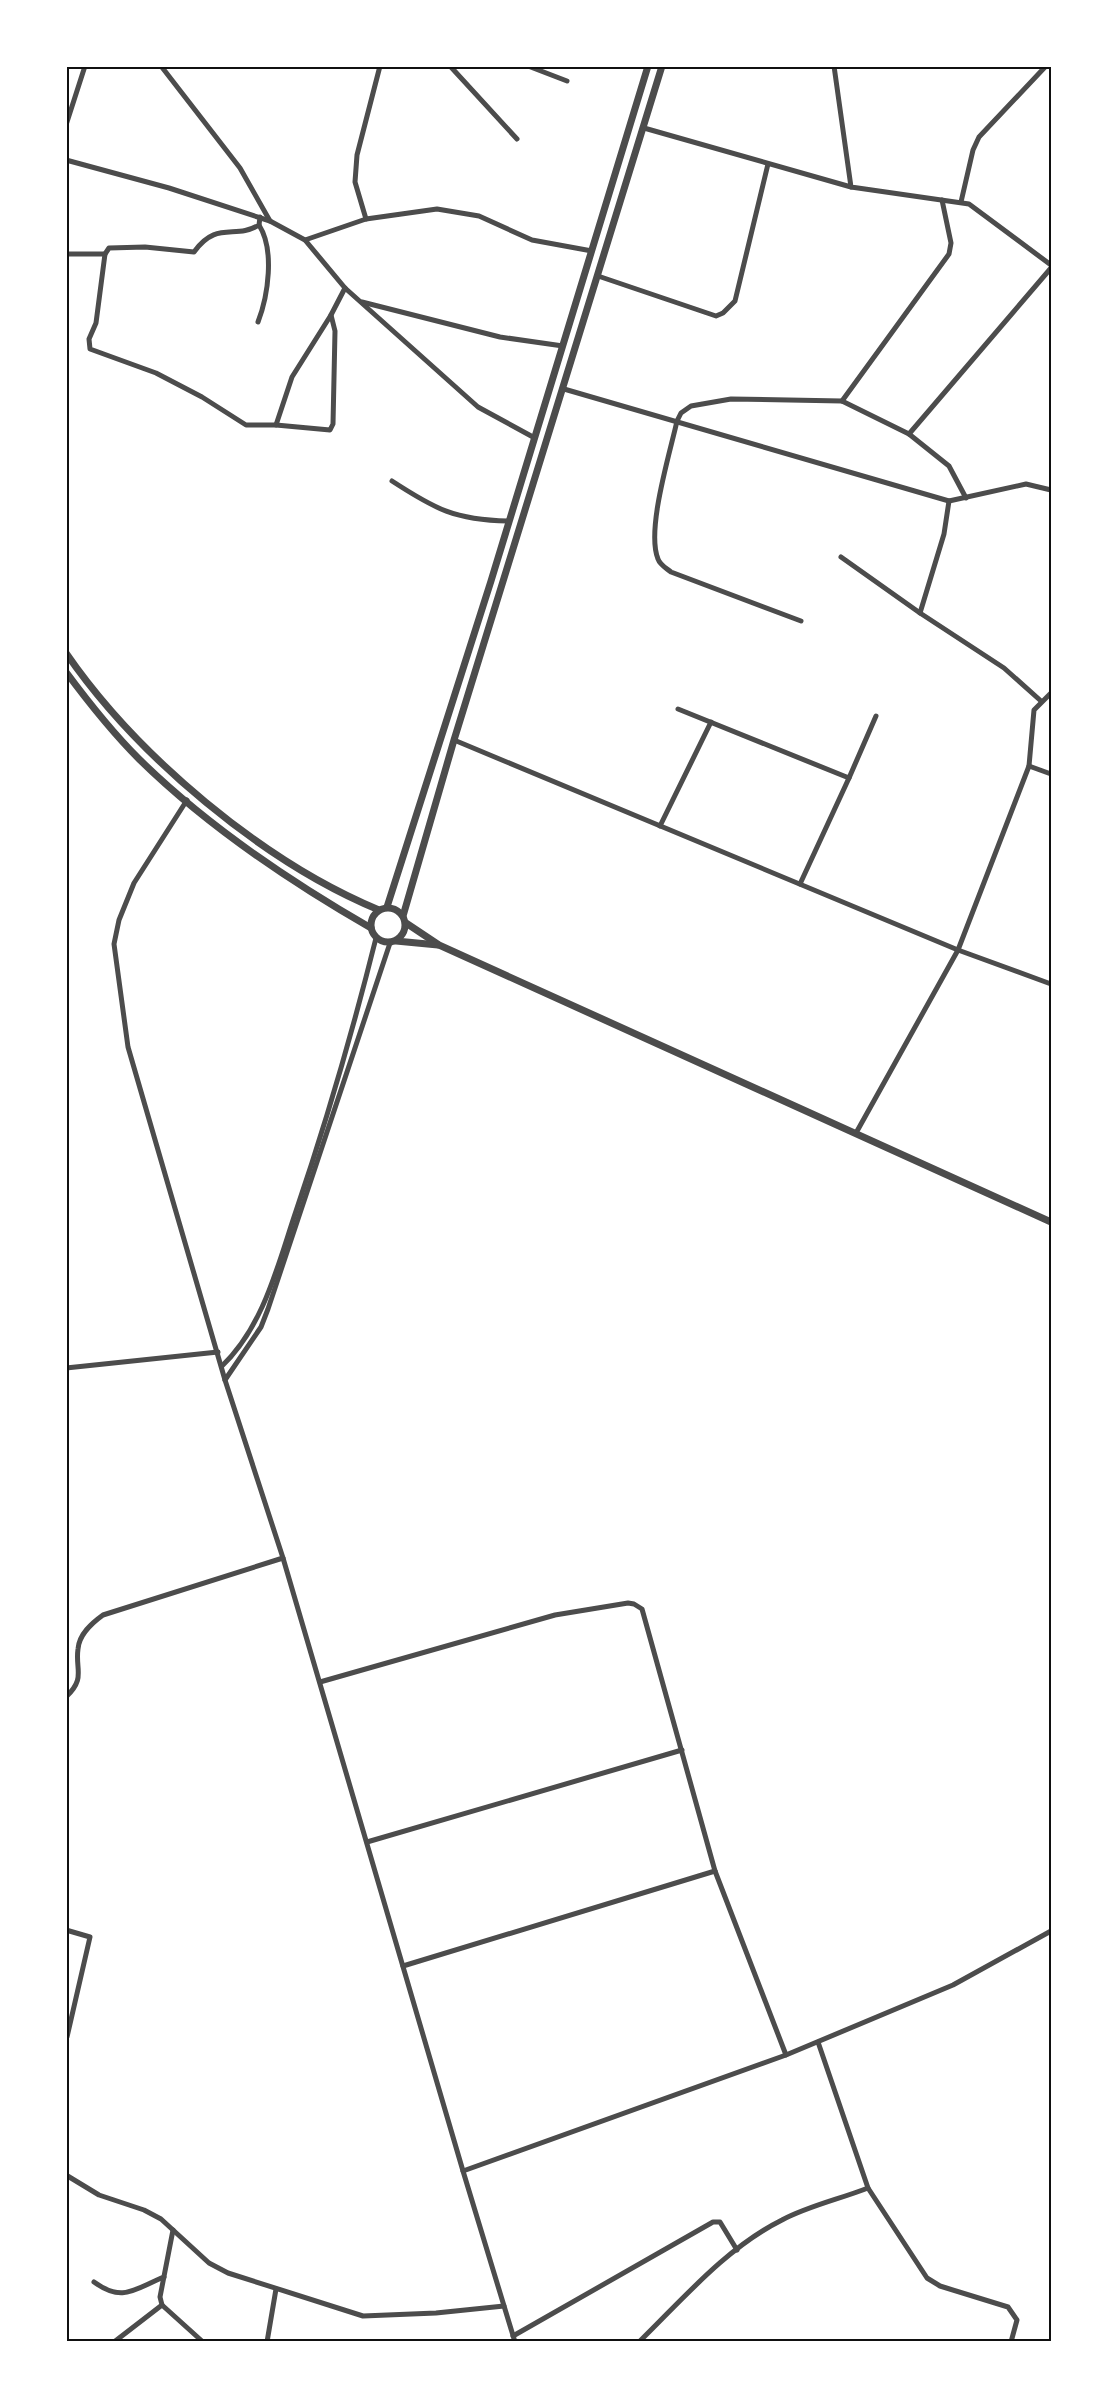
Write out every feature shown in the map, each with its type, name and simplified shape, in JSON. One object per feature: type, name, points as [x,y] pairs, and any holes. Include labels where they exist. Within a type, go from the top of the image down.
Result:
[{"type":"street","points":[[66,125],[85,66]]},
{"type":"street","points":[[160,66],[240,168],[270,221]]},
{"type":"street","points":[[366,219],[355,182],[357,154],[380,66]]},
{"type":"street","points":[[450,66],[516,139]]},
{"type":"street","points":[[528,66],[567,81]]},
{"type":"street","points":[[371,928],[374,914],[383,908],[508,521],[648,66]]},
{"type":"street","points":[[225,1380],[250,1345],[268,1309],[393,942],[404,933],[404,919],[454,740],[662,66]]},
{"type":"street","points":[[834,66],[851,187]]},
{"type":"street","points":[[961,202],[973,150],[979,137],[1046,66]]},
{"type":"street","points":[[644,128],[851,187],[969,204],[1051,266],[909,434]]},
{"type":"street","points":[[66,160],[169,188],[260,217],[305,240],[345,288],[478,407],[533,437]]},
{"type":"street","points":[[598,276],[716,316],[723,312],[735,300],[768,164]]},
{"type":"street","points":[[842,401],[949,254],[951,243],[942,200]]},
{"type":"street","points":[[305,240],[366,219],[437,209],[479,216],[532,240],[592,251]]},
{"type":"street","points":[[258,322],[268,282],[266,241],[260,225],[260,217]]},
{"type":"street","points":[[260,225],[254,228],[219,232],[208,237],[194,252],[145,247],[109,248],[105,254],[96,323],[89,339],[90,349],[156,373],[246,425],[330,430],[332,428],[335,331],[331,315]]},
{"type":"street","points":[[66,254],[105,254]]},
{"type":"street","points":[[276,425],[292,377],[345,288]]},
{"type":"street","points":[[362,302],[500,337],[562,346]]},
{"type":"street","points":[[564,389],[949,501],[1026,484],[1051,490]]},
{"type":"street","points":[[801,621],[671,572],[659,562],[654,549],[655,522],[676,421],[681,413],[691,406],[731,399],[842,401],[909,434],[949,466],[966,498]]},
{"type":"street","points":[[392,481],[425,502],[460,518],[508,521]]},
{"type":"street","points":[[920,613],[944,534],[949,501]]},
{"type":"street","points":[[842,557],[920,613],[1004,668],[1041,701]]},
{"type":"street","points":[[66,653],[101,700],[132,734],[180,779],[242,830],[318,882],[383,908],[393,908],[404,919],[440,945],[1051,1222]]},
{"type":"street","points":[[66,672],[116,735],[141,761],[277,870],[371,928],[376,938],[383,942],[440,945]]},
{"type":"street","points":[[856,1133],[958,950],[1029,766],[1034,710],[1051,693]]},
{"type":"street","points":[[678,709],[849,778]]},
{"type":"street","points":[[800,884],[876,716]]},
{"type":"street","points":[[660,826],[711,722]]},
{"type":"street","points":[[454,740],[958,950],[1051,984]]},
{"type":"street","points":[[1029,766],[1051,774]]},
{"type":"street","points":[[187,800],[134,883],[119,920],[114,945],[128,1047],[225,1380],[283,1558],[514,2339],[713,2222],[720,2222],[737,2250]]},
{"type":"street","points":[[222,1366],[242,1345],[255,1324],[275,1275],[351,1037],[376,938]]},
{"type":"street","points":[[66,1368],[218,1352]]},
{"type":"street","points":[[66,1697],[73,1690],[80,1672],[78,1648],[82,1636],[91,1623],[103,1615],[283,1558]]},
{"type":"street","points":[[320,1682],[555,1615],[628,1603],[642,1609],[715,1871],[786,2055]]},
{"type":"street","points":[[66,1687],[73,1690]]},
{"type":"street","points":[[367,1842],[682,1750]]},
{"type":"street","points":[[403,1966],[715,1871]]},
{"type":"street","points":[[66,1929],[90,1937],[67,2037]]},
{"type":"street","points":[[463,2171],[818,2042],[953,1985],[1051,1930]]},
{"type":"street","points":[[818,2042],[868,2188],[927,2278],[940,2286],[1008,2307],[1017,2320],[1011,2342]]},
{"type":"street","points":[[66,2175],[99,2195],[144,2210],[161,2219],[209,2263],[276,2289],[363,2316],[436,2313],[504,2306]]},
{"type":"street","points":[[639,2342],[718,2265],[737,2250],[782,2220],[868,2188]]},
{"type":"street","points":[[173,2229],[160,2297],[162,2305],[203,2342]]},
{"type":"street","points":[[94,2282],[107,2291],[117,2294],[164,2277]]},
{"type":"street","points":[[267,2342],[276,2289]]},
{"type":"street","points":[[114,2342],[162,2305]]}]
